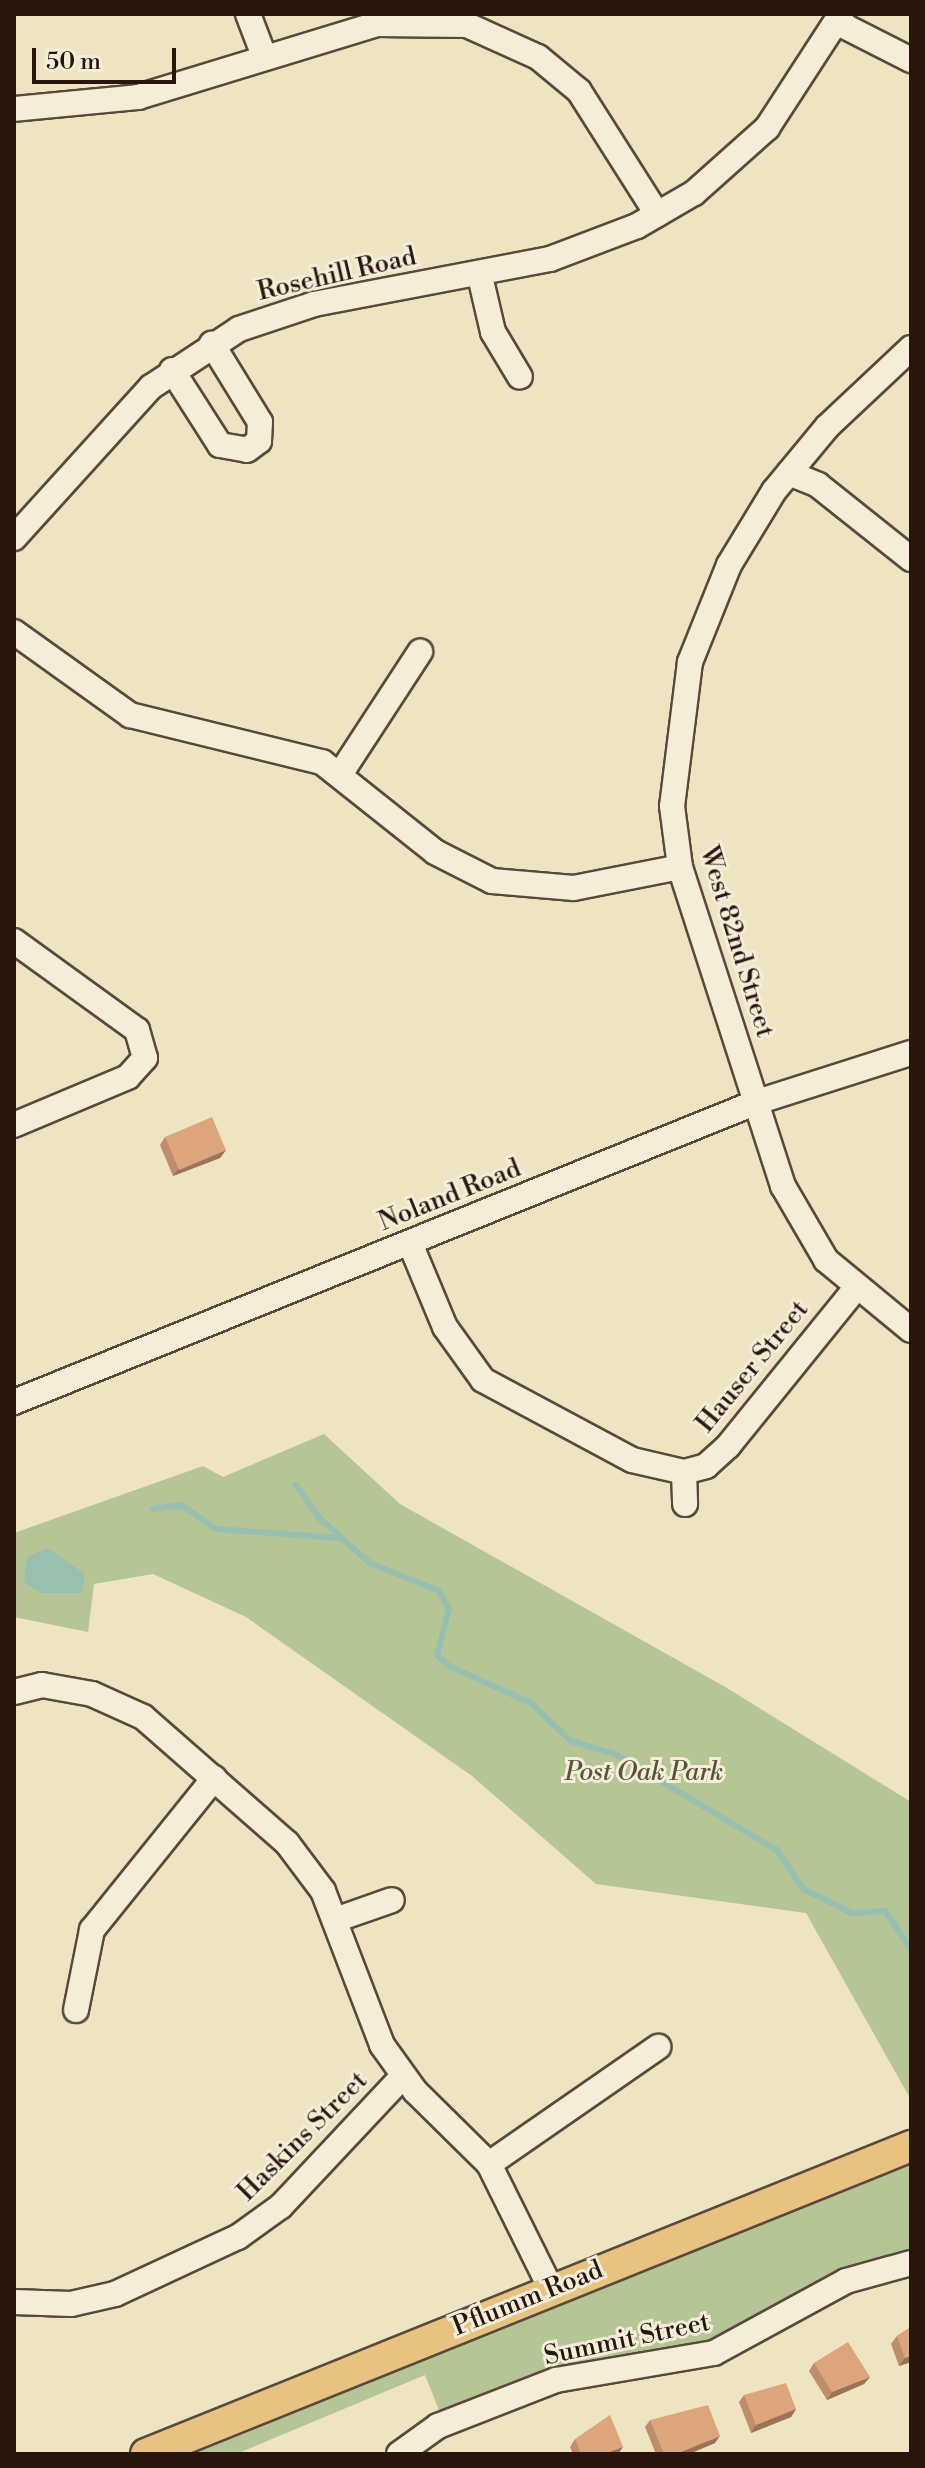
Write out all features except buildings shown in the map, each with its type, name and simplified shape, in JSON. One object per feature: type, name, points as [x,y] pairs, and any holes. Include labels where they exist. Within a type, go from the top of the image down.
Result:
[{"type":"main road","name":"Pflumm Road","points":[[146,2454],[911,2146]]},
{"type":"street","points":[[248,14],[264,56]]},
{"type":"street","points":[[14,109],[138,97],[264,56],[377,24],[447,19],[491,24],[579,91],[657,214]]},
{"type":"street","points":[[840,19],[911,60]]},
{"type":"street","name":"Rosehill Road","points":[[14,538],[121,416],[172,370],[212,344],[314,304],[480,276],[596,245],[657,214],[718,175],[767,128],[840,19]]},
{"type":"street","points":[[480,276],[493,332],[520,377]]},
{"type":"street","points":[[172,370],[220,445],[247,450],[259,441],[260,422],[212,344]]},
{"type":"street","name":"West 82nd Street","points":[[911,348],[789,473],[729,565],[690,662],[673,759],[680,867],[783,1186],[810,1238],[855,1289],[911,1330]]},
{"type":"street","points":[[789,473],[818,485],[911,559]]},
{"type":"street","points":[[14,632],[130,715],[187,733],[282,747],[341,773],[435,852],[492,881],[574,888],[680,867]]},
{"type":"street","points":[[341,773],[420,652]]},
{"type":"street","points":[[14,941],[137,1030],[145,1058],[128,1077],[14,1125]]},
{"type":"street","name":"Noland Road","points":[[14,1402],[757,1102],[911,1053]]},
{"type":"street","points":[[410,1243],[445,1327],[483,1380],[632,1460],[684,1472],[685,1504]]},
{"type":"street","name":"Hauser Street","points":[[684,1472],[706,1466],[728,1446],[855,1289]]},
{"type":"street","points":[[14,1692],[42,1685],[123,1706],[214,1778],[295,1852],[335,1920],[367,2016],[403,2076],[489,2164],[551,2289]]},
{"type":"street","points":[[76,2010],[92,1930],[214,1778]]},
{"type":"street","points":[[335,1920],[392,1900]]},
{"type":"street","points":[[489,2164],[658,2047]]},
{"type":"street","name":"Haskins Street","points":[[14,2302],[71,2304],[115,2294],[238,2237],[281,2206],[403,2076]]},
{"type":"street","name":"Summit Street","points":[[399,2454],[438,2426],[556,2380],[714,2353],[846,2281],[911,2263]]},
{"type":"green space","name":"Post Oak Park","points":[[324,1434],[400,1504],[727,1688],[911,1802],[911,2100],[806,1913],[596,1884],[472,1776],[246,1617],[153,1574],[94,1584],[88,1632],[14,1617],[14,1533],[203,1466],[223,1477]]},
{"type":"green space","points":[[911,2162],[911,2256],[747,2330],[684,2350],[584,2363],[441,2415],[425,2375],[236,2454],[194,2454]]},
{"type":"shaded area","points":[[47,1548],[85,1574],[81,1593],[41,1593],[24,1582],[27,1557]]},
{"type":"waterway","points":[[296,1485],[318,1517],[370,1563],[439,1591],[449,1609],[437,1655],[449,1666],[531,1703],[571,1741],[615,1754],[777,1850],[803,1889],[852,1913],[885,1911],[911,1949]]},
{"type":"waterway","points":[[153,1509],[181,1505],[216,1529],[339,1538]]}]
